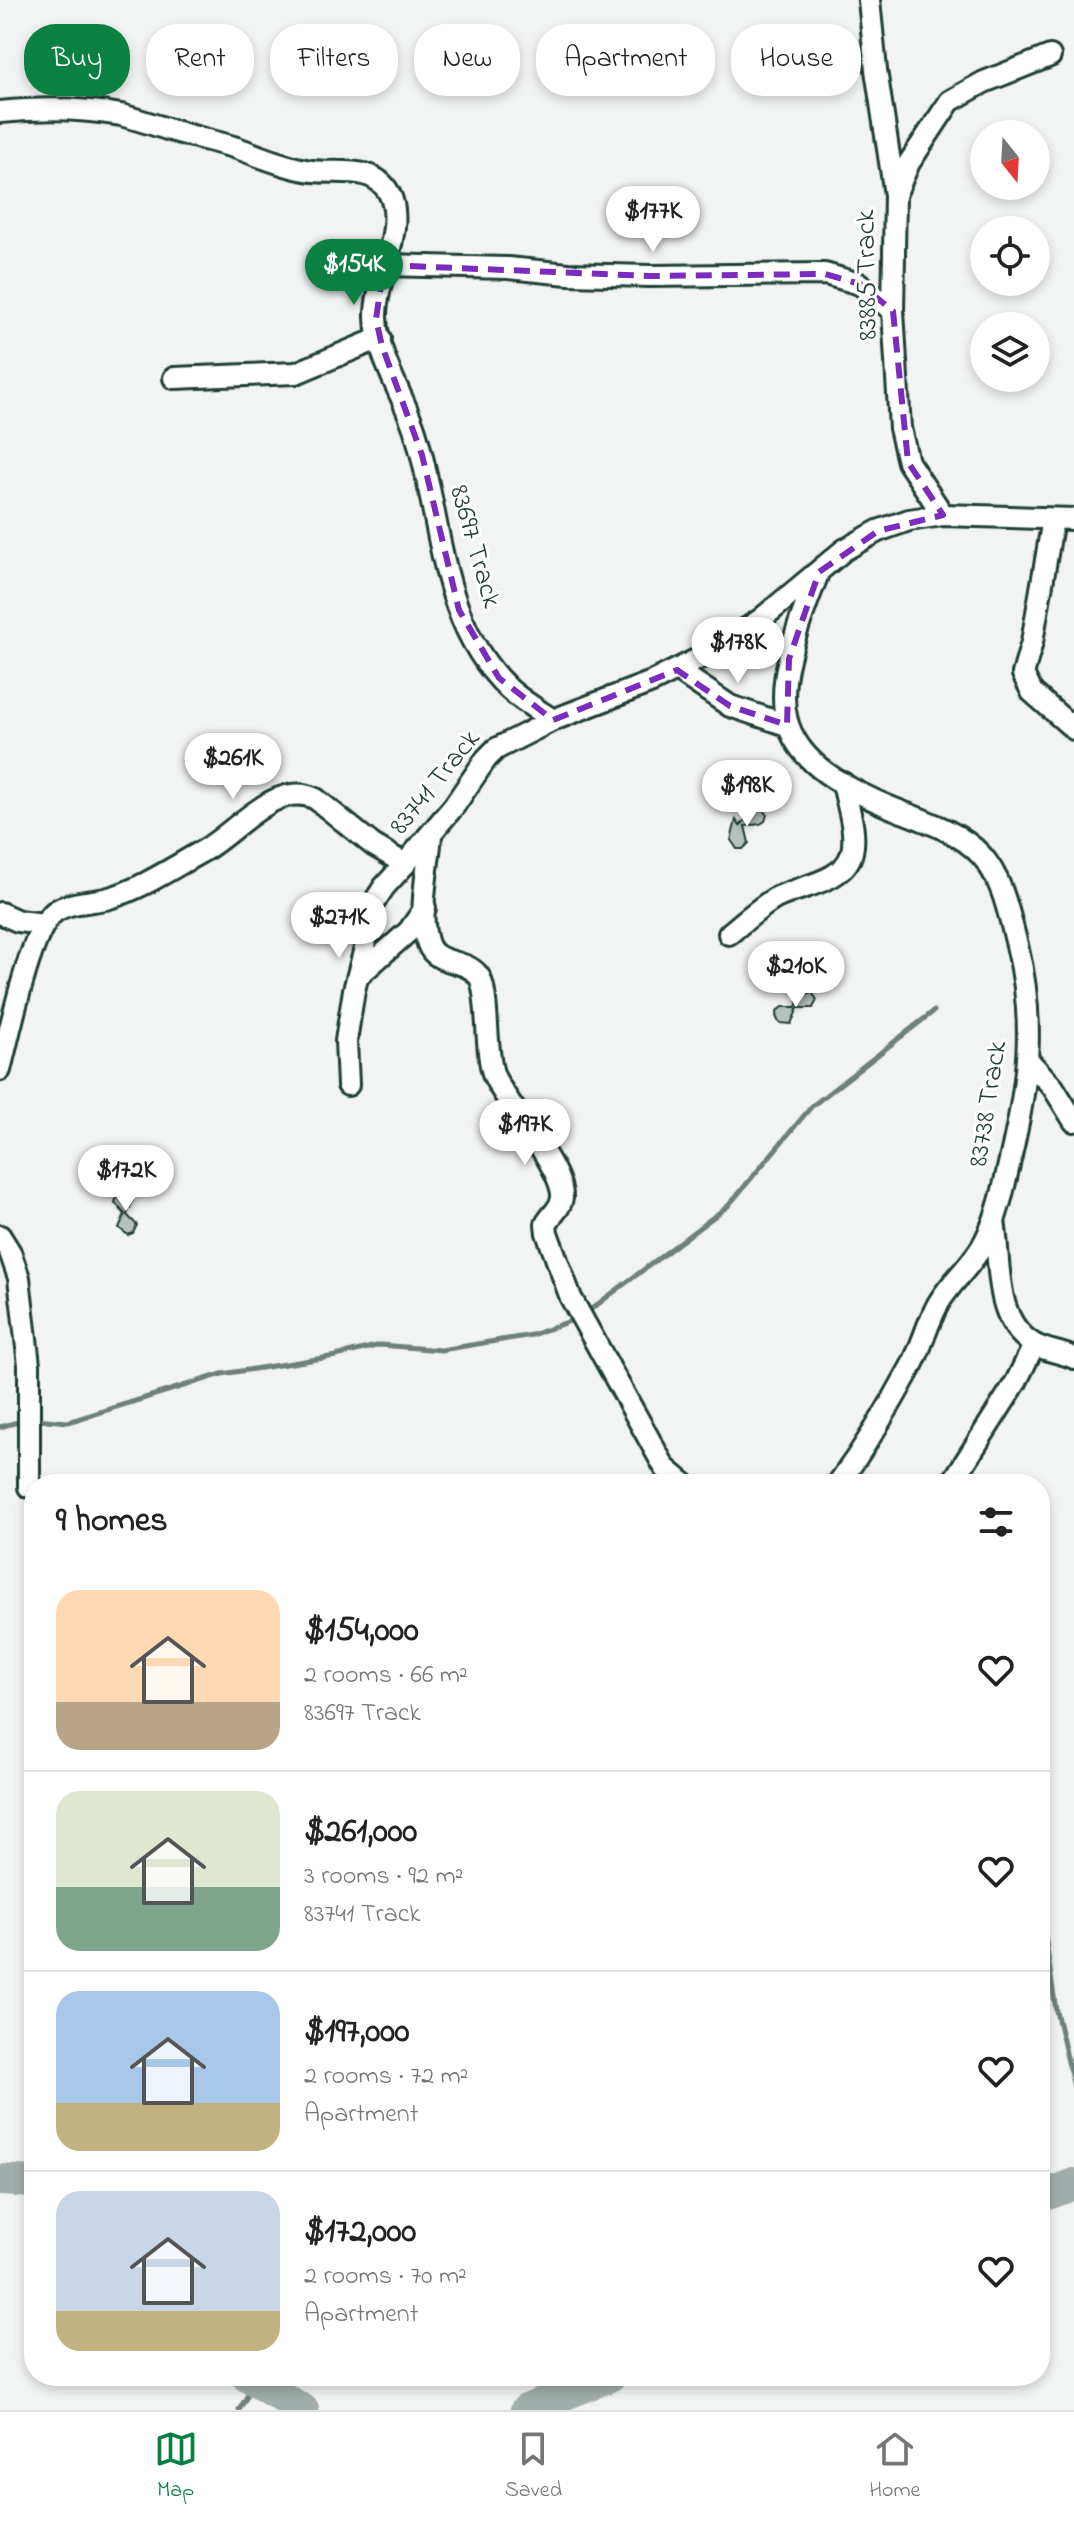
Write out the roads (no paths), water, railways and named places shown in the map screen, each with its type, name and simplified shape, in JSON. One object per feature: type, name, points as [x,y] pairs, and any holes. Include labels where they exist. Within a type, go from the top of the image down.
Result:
[{"type":"street","points":[[869,0],[895,195]]},
{"type":"street","name":"83885 Track","points":[[943,515],[908,462],[900,428],[893,311],[895,195],[909,163],[950,101],[984,82],[1050,56]]},
{"type":"street","name":"83697 Track","points":[[0,112],[44,110],[121,115],[223,144],[278,164],[312,171],[355,172],[375,178],[388,192],[394,207],[393,227],[376,319],[422,455],[440,552],[459,610],[478,648],[499,678],[528,704],[553,720]]},
{"type":"street","points":[[384,265],[650,276],[825,274],[860,284],[893,311]]},
{"type":"street","points":[[174,378],[296,373],[380,338]]},
{"type":"street","points":[[553,720],[677,670],[737,636],[844,550],[878,531],[909,520],[943,515],[1064,519],[1023,674],[1032,692],[1074,729]]},
{"type":"street","points":[[787,725],[783,710],[786,672],[819,572]]},
{"type":"street","points":[[677,670],[730,706],[787,725]]},
{"type":"street","name":"83741 Track","points":[[44,924],[55,911],[64,907],[116,896],[153,878],[207,849],[262,808],[292,794],[309,795],[316,799],[341,816],[373,845],[405,864],[491,753],[553,720]]},
{"type":"street","name":"83738 Track","points":[[787,725],[791,735],[824,772],[878,802],[946,831],[972,847],[987,863],[1002,892],[1024,973],[1029,1028],[1028,1060],[1015,1142],[994,1221],[979,1252],[938,1304],[913,1364],[844,1474]]},
{"type":"street","points":[[729,934],[775,899],[843,869],[849,860],[853,841],[843,783]]},
{"type":"street","points":[[431,834],[425,932],[432,953],[472,969],[481,979],[488,1059],[494,1076],[561,1188],[560,1206],[546,1224],[571,1298],[665,1468],[672,1474]]},
{"type":"street","points":[[348,1085],[346,1041],[370,906],[405,864]]},
{"type":"street","points":[[358,976],[409,931],[425,908]]},
{"type":"street","points":[[0,913],[18,921],[44,924],[34,947],[0,1070]]},
{"type":"street","points":[[1028,1060],[1053,1087],[1074,1121]]},
{"type":"street","points":[[994,1221],[1004,1307],[1013,1324],[1034,1345],[1074,1358]]},
{"type":"street","points":[[0,1236],[10,1252],[19,1278],[29,1365],[29,1474]]},
{"type":"street","points":[[958,1474],[1016,1382],[1034,1345]]},
{"type":"waterway","points":[[586,1313],[728,1206],[812,1106],[934,1011]]},
{"type":"waterway","points":[[35,1419],[68,1422],[222,1374],[336,1356],[380,1345],[441,1350],[532,1335],[578,1318]]},
{"type":"waterway","points":[[0,1427],[25,1420]]},
{"type":"waterway","points":[[1050,1970],[1074,2087]]},
{"type":"waterway","points":[[0,2180],[24,2181]]},
{"type":"waterway","points":[[1050,2193],[1074,2184]]},
{"type":"waterway","points":[[239,2410],[253,2386]]},
{"type":"waterway","points":[[263,2386],[303,2410]]},
{"type":"waterway","points":[[526,2410],[585,2386]]}]
